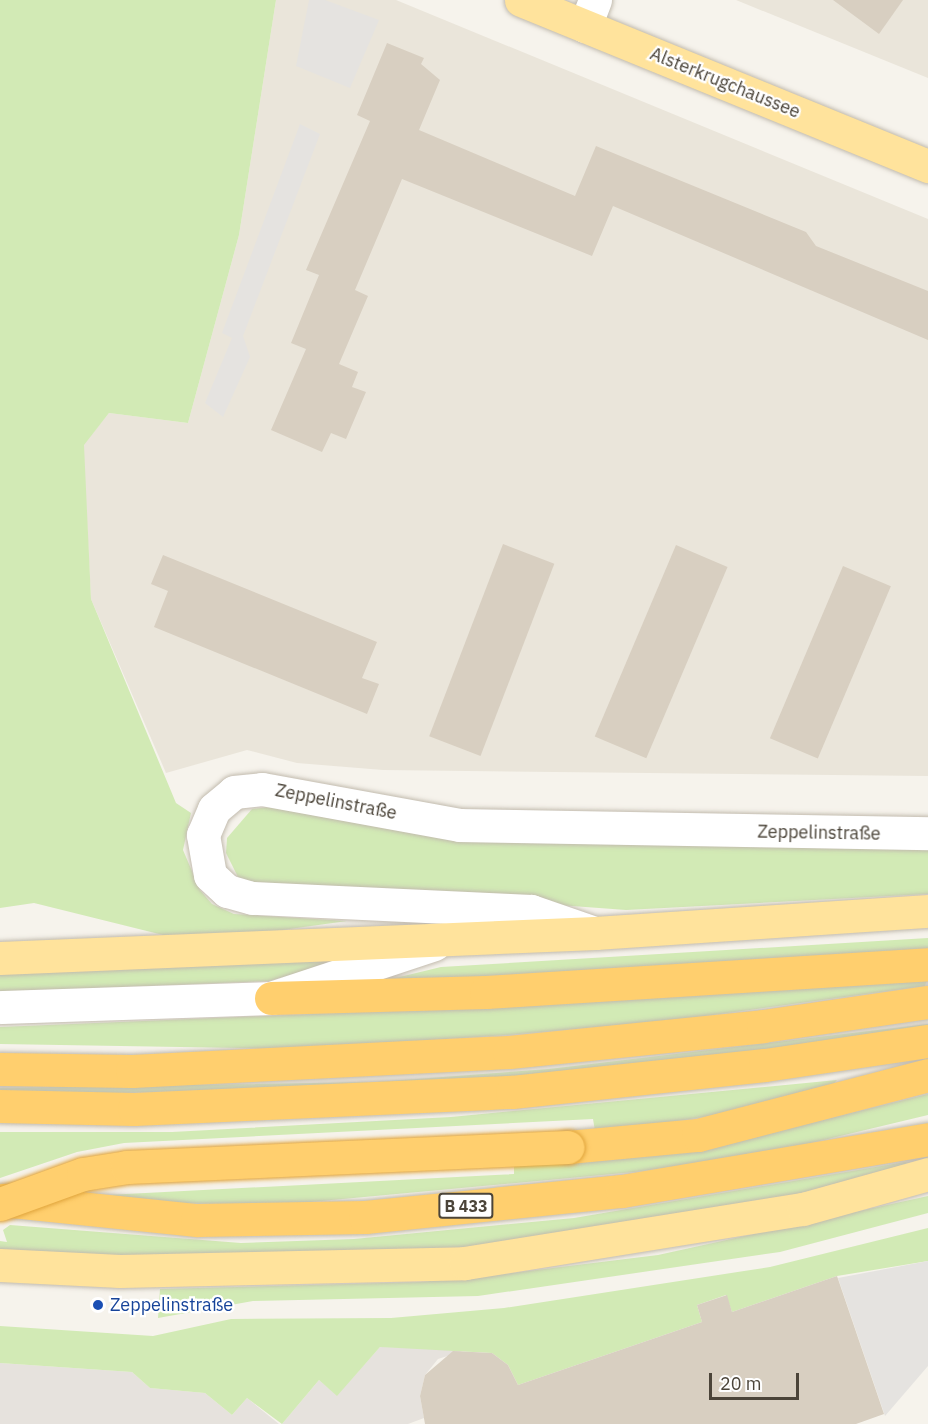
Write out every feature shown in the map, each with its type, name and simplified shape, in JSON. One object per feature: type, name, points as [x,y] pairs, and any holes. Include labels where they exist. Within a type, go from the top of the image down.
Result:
[{"type":"highway","points":[[271,998],[486,992],[928,964]]},
{"type":"highway","points":[[0,1069],[132,1071],[509,1052],[763,1026],[928,1002]]},
{"type":"highway","points":[[0,1106],[134,1109],[512,1092],[765,1065],[928,1041]]},
{"type":"highway","points":[[0,1202],[83,1174],[127,1167],[568,1147],[698,1135],[928,1075]]},
{"type":"highway","name":"B 433","points":[[0,1202],[197,1220],[365,1217],[622,1191],[928,1139]]},
{"type":"main road","name":"Alsterkrugchaussee","points":[[521,0],[590,13],[928,166]]},
{"type":"main road","name":"Zeppelinstraße","points":[[0,958],[456,936],[595,933],[928,911]]},
{"type":"main road","points":[[0,1265],[120,1271],[465,1263],[803,1209],[928,1174]]},
{"type":"street","name":"Zeppelinstraße","points":[[595,933],[531,911],[252,898],[227,891],[210,875],[203,835],[214,809],[234,792],[262,789],[460,825],[928,833]]},
{"type":"street","name":"Zeppelinstraße","points":[[0,1007],[271,998],[456,936]]},
{"type":"shaded area","points":[[276,0],[396,0],[928,219],[928,776],[383,770],[297,763],[247,750],[166,773],[91,599],[83,445],[109,413],[188,423],[239,235]]},
{"type":"shaded area","points":[[309,0],[325,0],[379,20],[350,88],[296,66]]},
{"type":"shaded area","points":[[736,0],[928,0],[928,78]]},
{"type":"shaded area","points":[[300,124],[320,134],[243,336],[250,357],[223,417],[205,403],[232,338],[222,333]]},
{"type":"shaded area","points":[[928,1261],[928,1366],[885,1416],[838,1278]]},
{"type":"shaded area","points":[[380,1347],[472,1348],[438,1359],[425,1375],[420,1396],[424,1418],[408,1424],[282,1424],[319,1380],[337,1395]]},
{"type":"shaded area","points":[[0,1363],[132,1372],[150,1388],[205,1393],[232,1415],[247,1398],[279,1424],[0,1424]]},
{"type":"green space","points":[[0,0],[276,0],[239,235],[188,423],[109,413],[84,445],[91,599],[176,803],[191,813],[183,850],[200,890],[212,904],[234,914],[347,921],[261,933],[167,936],[34,903],[0,908]]},
{"type":"green space","points":[[280,806],[928,848],[928,894],[626,910],[240,881],[226,853],[227,838],[252,809]]},
{"type":"green space","points":[[928,938],[928,952],[379,982],[441,967]]},
{"type":"green space","points":[[349,959],[269,981],[0,992],[0,973]]},
{"type":"green space","points":[[928,976],[925,986],[676,1020],[507,1035],[296,1049],[0,1044],[0,1027],[505,1006]]},
{"type":"green space","points":[[928,1024],[928,1033],[550,1079],[0,1097],[0,1088],[376,1082],[549,1069]]},
{"type":"green space","points":[[837,1080],[830,1088],[734,1112],[653,1125],[595,1131],[593,1119],[124,1143],[77,1152],[0,1178],[0,1132],[172,1132],[451,1117]]},
{"type":"green space","points":[[928,1094],[928,1115],[761,1155],[634,1172],[278,1205],[168,1203],[107,1195],[514,1174],[514,1163],[799,1126]]},
{"type":"green space","points":[[905,1162],[913,1163],[787,1197],[461,1248],[240,1259],[0,1252],[0,1241],[7,1242],[3,1230],[10,1225],[241,1243],[354,1239],[574,1218]]},
{"type":"green space","points":[[928,1196],[928,1213],[780,1252],[478,1296],[253,1301],[158,1318],[160,1289],[420,1282],[512,1273],[658,1255]]},
{"type":"green space","points":[[928,1228],[928,1261],[837,1276],[732,1312],[726,1295],[697,1305],[702,1322],[518,1385],[508,1365],[492,1353],[380,1347],[337,1396],[319,1380],[282,1424],[247,1398],[232,1415],[205,1393],[150,1388],[132,1372],[0,1363],[0,1326],[153,1336],[231,1319],[391,1318],[504,1308],[770,1267]]},
{"type":"building","points":[[833,0],[903,0],[879,34]]},
{"type":"building","points":[[387,43],[424,58],[421,64],[440,80],[419,130],[575,196],[596,146],[806,232],[816,246],[928,291],[928,340],[613,206],[592,256],[402,179],[355,290],[368,296],[339,364],[358,372],[352,387],[366,392],[346,439],[331,433],[322,452],[271,430],[306,349],[291,343],[319,275],[306,270],[370,121],[357,115]]},
{"type":"building","points":[[503,544],[554,564],[481,756],[429,736]]},
{"type":"building","points":[[676,545],[728,567],[646,758],[595,736]]},
{"type":"building","points":[[163,555],[377,642],[362,678],[379,684],[367,714],[154,627],[168,591],[151,584]]},
{"type":"building","points":[[843,566],[891,586],[818,758],[770,738]]},
{"type":"building","points":[[837,1276],[884,1414],[856,1424],[425,1424],[420,1396],[425,1375],[453,1351],[492,1353],[508,1365],[518,1385],[702,1322],[697,1305],[727,1295],[732,1312]]},
{"type":"place","name":"Zeppelinstraße","points":[[98,1305]]}]
